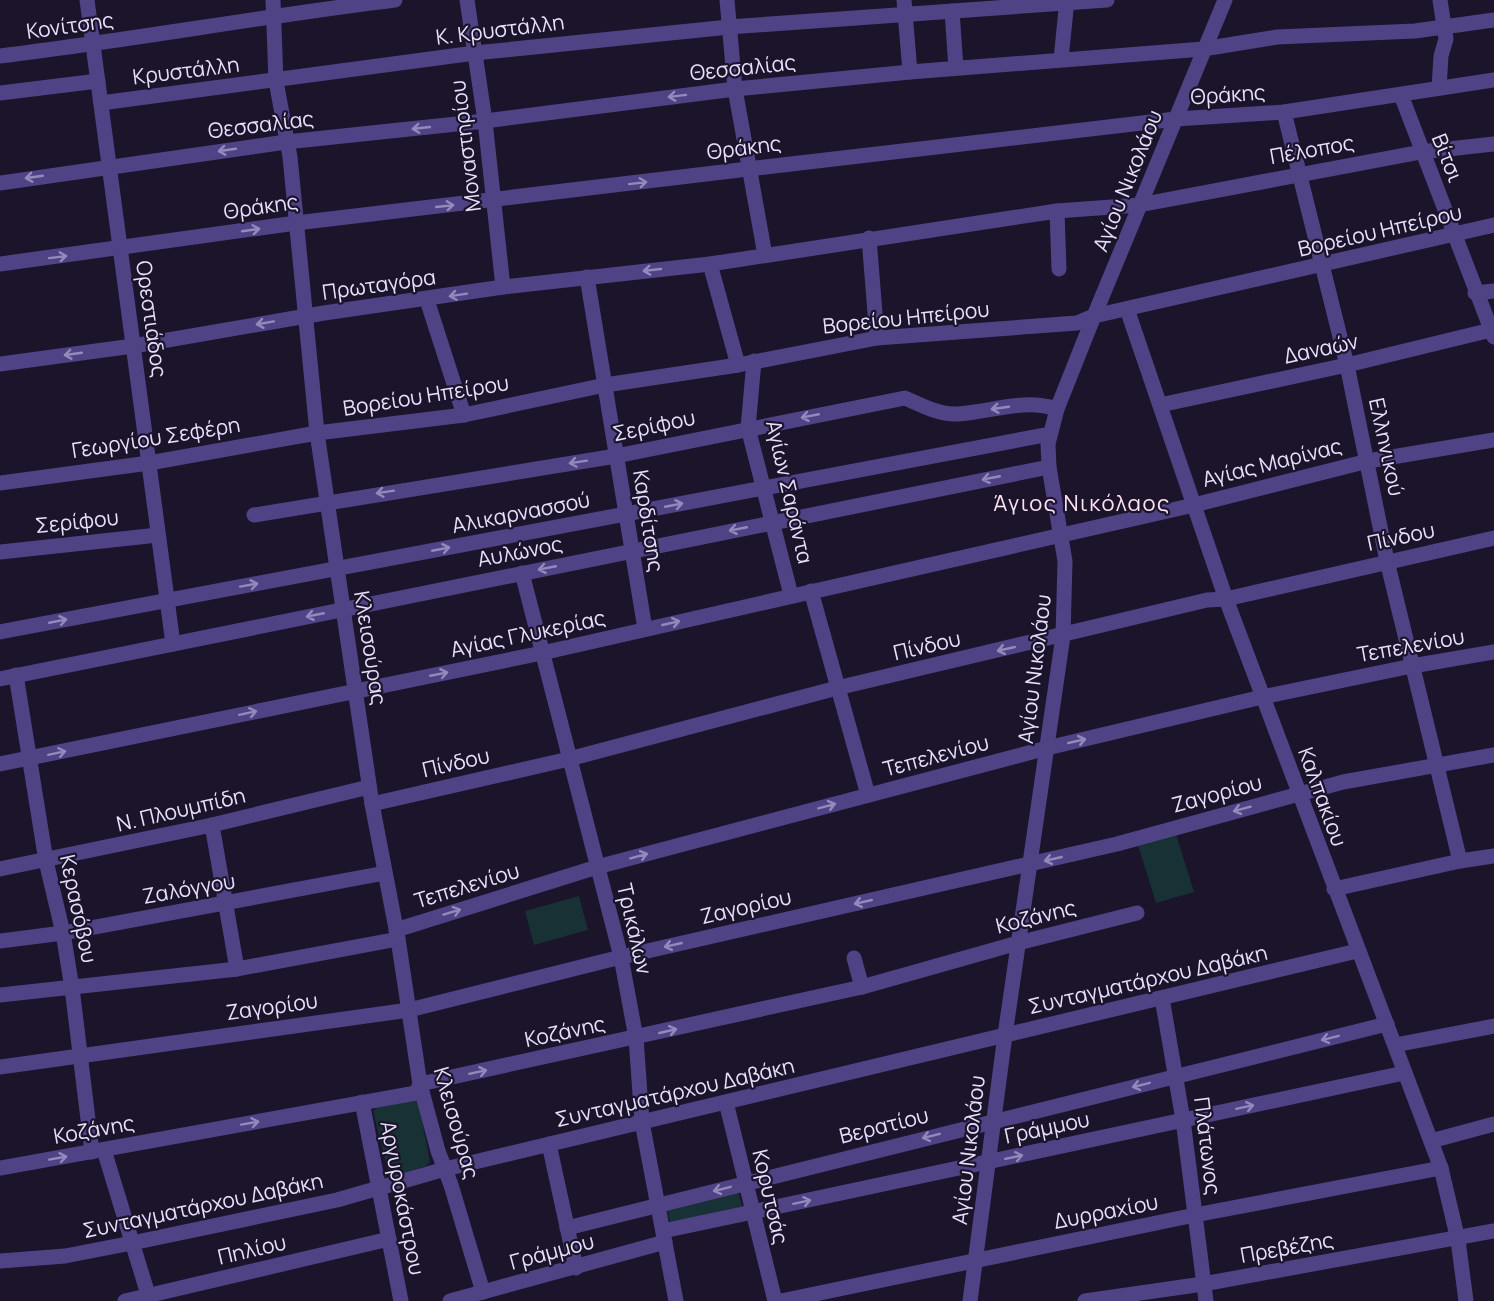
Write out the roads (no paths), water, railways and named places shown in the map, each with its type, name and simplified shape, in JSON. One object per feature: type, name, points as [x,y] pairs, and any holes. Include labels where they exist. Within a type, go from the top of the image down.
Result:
[{"type":"street","name":"Ορεστιάδος","points":[[87,0],[173,644]]},
{"type":"street","name":"Κονίτσης","points":[[0,56],[93,45],[274,7],[395,0]]},
{"type":"street","name":"Μοναστηρίου","points":[[467,0],[485,121],[503,287]]},
{"type":"street","points":[[727,0],[735,89],[765,255]]},
{"type":"street","name":"Κ. Κρυστάλλη","points":[[276,81],[475,53],[905,7],[952,11],[1067,1],[1107,0]]},
{"type":"street","name":"Αγίου Νικολάου","points":[[970,1301],[1005,1035],[1063,636],[1066,583],[1062,533],[1049,467],[1050,434],[1057,410],[1094,316],[1225,0]]},
{"type":"street","points":[[1439,88],[1446,39],[1446,27],[1440,0]]},
{"type":"street","points":[[1061,59],[1067,1]]},
{"type":"street","name":"Κλεισούρας","points":[[274,7],[276,81],[296,223],[317,432],[369,787],[397,934],[420,1084],[483,1292]]},
{"type":"street","points":[[905,7],[910,72]]},
{"type":"street","points":[[952,11],[956,68]]},
{"type":"street","name":"Θεσσαλίας","points":[[0,183],[286,142],[485,121],[735,89],[1061,59],[1203,49],[1277,37],[1415,31],[1494,20]]},
{"type":"street","name":"Θράκης","points":[[0,264],[296,223],[748,169],[1176,119],[1284,111],[1494,80]]},
{"type":"street","points":[[0,93],[98,81]]},
{"type":"street","name":"Κρυστάλλη","points":[[101,103],[276,81]]},
{"type":"street","name":"Βίτσι","points":[[1401,95],[1420,152],[1456,234],[1475,293],[1492,334]]},
{"type":"street","name":"Ελληνικού","points":[[1284,111],[1347,365],[1387,561],[1461,861]]},
{"type":"street","name":"Πέλοπος","points":[[869,238],[1057,211],[1139,205],[1420,152],[1494,144]]},
{"type":"street","points":[[1057,211],[1059,269]]},
{"type":"street","name":"Βορείου Ηπείρου","points":[[317,432],[464,415],[604,385],[738,365],[878,338],[1077,323],[1094,316],[1322,266],[1494,225]]},
{"type":"street","points":[[869,238],[878,338]]},
{"type":"street","name":"Πρωταγόρα","points":[[0,364],[133,346],[306,316],[503,287],[710,264],[869,238]]},
{"type":"street","points":[[710,264],[738,365]]},
{"type":"street","name":"Καρδίτσης","points":[[587,277],[645,629]]},
{"type":"street","points":[[1475,293],[1494,291]]},
{"type":"street","points":[[427,300],[464,415]]},
{"type":"street","name":"Καλπακίου","points":[[1127,309],[1226,599],[1357,951],[1441,1168],[1458,1240],[1466,1301]]},
{"type":"street","name":"Δαναών","points":[[1160,405],[1492,334]]},
{"type":"street","name":"Αγίων Σαράντα","points":[[754,361],[748,428],[791,595]]},
{"type":"street","name":"Σερίφου","points":[[254,514],[616,456],[904,398],[929,409],[955,414],[1038,403],[1057,410]]},
{"type":"street","name":"Γεωργίου Σεφέρη","points":[[0,483],[149,463],[317,432]]},
{"type":"street","name":"Αλικαρνασσού","points":[[0,632],[1050,434]]},
{"type":"street","name":"Αγίας Μαρίνας","points":[[1062,533],[1194,505],[1368,461],[1494,440]]},
{"type":"street","name":"Αυλώνος","points":[[0,679],[1049,467]]},
{"type":"street","name":"Αγίας Γλυκερίας","points":[[0,764],[542,653],[1062,533]]},
{"type":"street","name":"Σερίφου","points":[[0,552],[158,535]]},
{"type":"street","name":"Πίνδου","points":[[372,804],[569,759],[837,688],[1207,600],[1226,599],[1494,538]]},
{"type":"street","name":"Τρικάλων","points":[[522,573],[621,957],[636,1038],[642,1122],[676,1301]]},
{"type":"street","name":"Αγίων Σαράντα","points":[[811,591],[868,795]]},
{"type":"street","name":"Τεπελενίου","points":[[0,995],[237,969],[397,934],[597,867],[1047,748],[1262,697],[1412,666],[1494,652]]},
{"type":"street","name":"Κερασόβου","points":[[16,675],[46,861],[63,933],[98,1151],[150,1298]]},
{"type":"street","name":"Ζαγορίου","points":[[0,1067],[409,1010],[621,957],[1030,864],[1299,794],[1437,764],[1494,755]]},
{"type":"street","name":"N. Πλουμπίδη","points":[[0,869],[212,825],[369,787]]},
{"type":"street","points":[[212,825],[237,969]]},
{"type":"street","points":[[1334,889],[1494,856]]},
{"type":"street","name":"Ζαλόγγου","points":[[0,941],[63,933],[385,873]]},
{"type":"street","name":"Κοζάνης","points":[[0,1168],[416,1092],[420,1084],[862,987],[1018,943],[1137,913]]},
{"type":"street","name":"Συνταγματάρχου Δαβάκη","points":[[0,1261],[65,1256],[379,1190],[445,1169],[1357,951]]},
{"type":"street","points":[[854,958],[862,987]]},
{"type":"street","name":"Πλάτωνος","points":[[1162,998],[1183,1120],[1206,1301]]},
{"type":"street","name":"Βερατίου","points":[[567,1228],[1387,1024]]},
{"type":"street","points":[[1395,1045],[1494,1026]]},
{"type":"street","name":"Γράμμου","points":[[450,1301],[576,1268],[664,1237],[751,1212],[1404,1073]]},
{"type":"street","name":"Αργυροκάστρου","points":[[362,1102],[401,1301]]},
{"type":"street","name":"Κορυτσάς","points":[[726,1102],[751,1212],[775,1301]]},
{"type":"street","points":[[1431,1141],[1494,1124]]},
{"type":"street","points":[[549,1144],[576,1268]]},
{"type":"street","name":"Δυρραχίου","points":[[781,1301],[975,1259],[1441,1168]]},
{"type":"street","name":"Πρεβέζης","points":[[1086,1301],[1203,1284],[1494,1232]]},
{"type":"street","name":"Πηλίου","points":[[125,1301],[150,1298],[389,1239]]},
{"type":"district","name":"Άγιος Νικόλαος","points":[[1082,503]]}]
